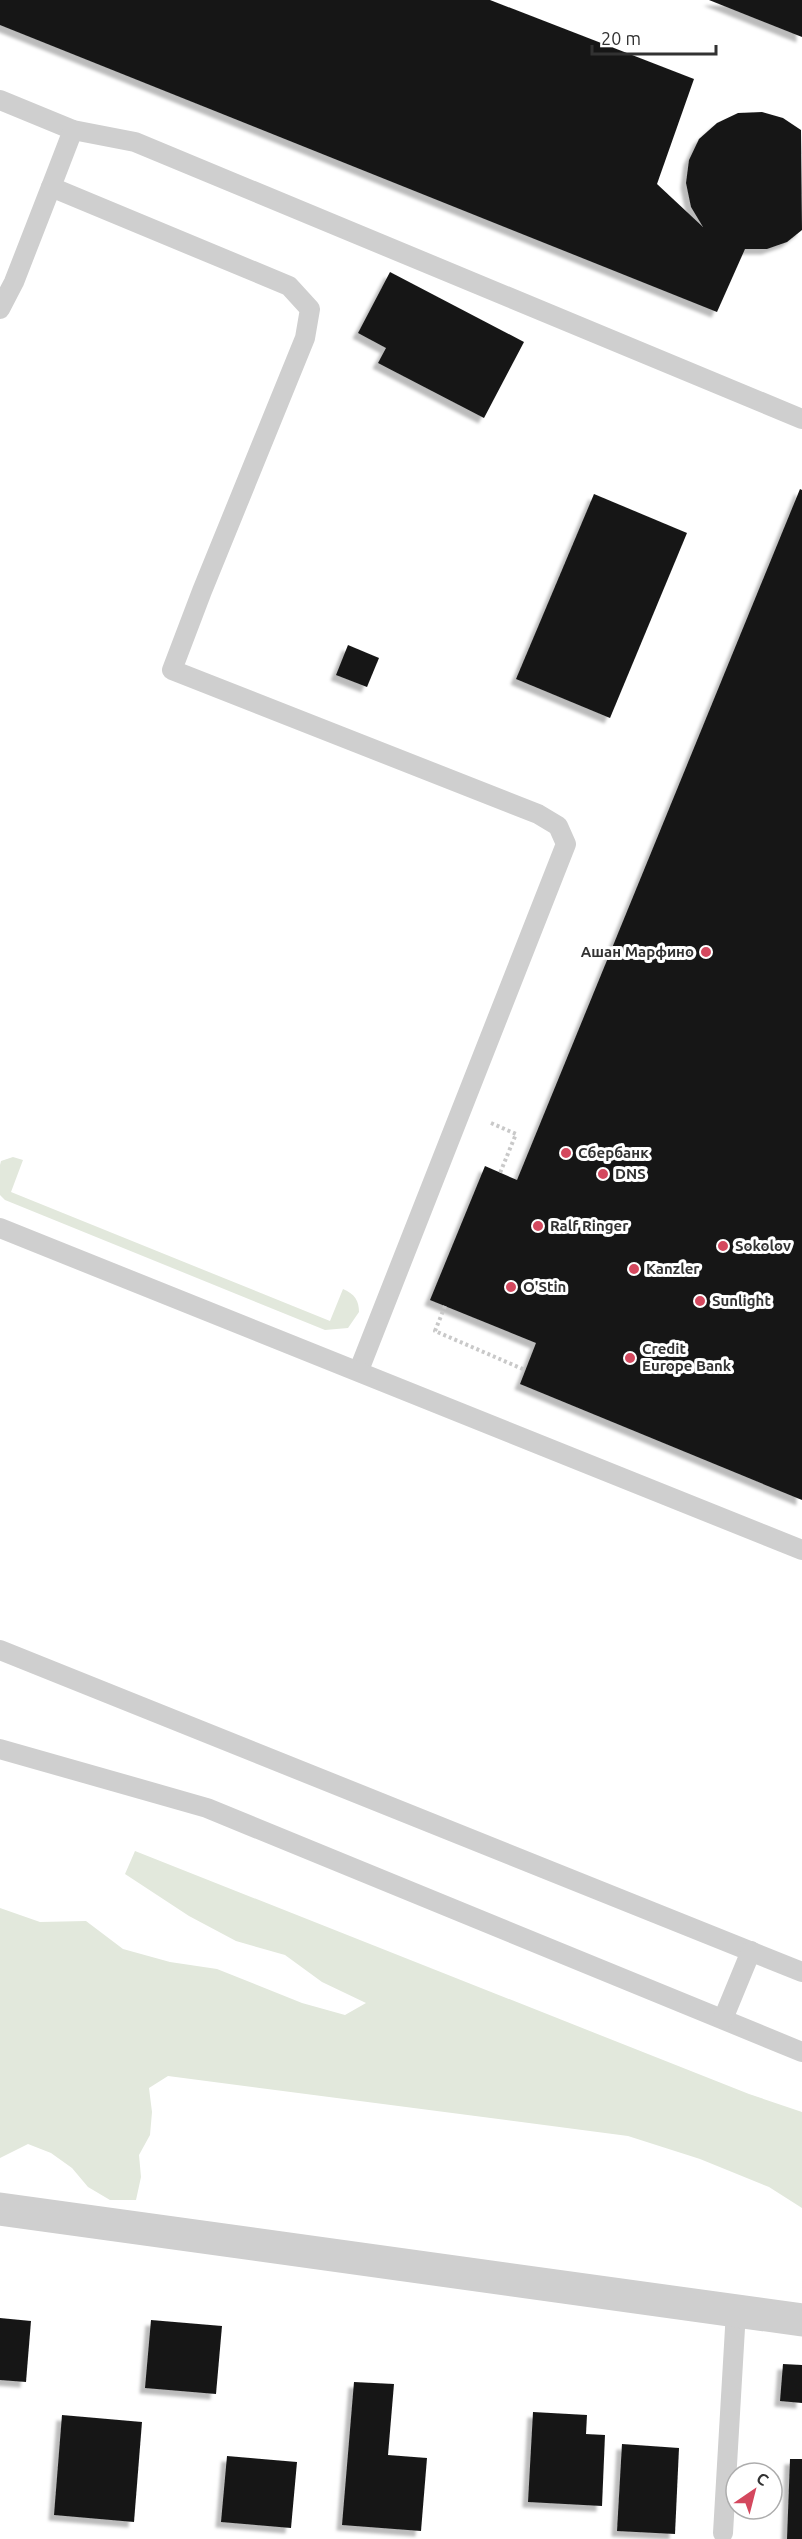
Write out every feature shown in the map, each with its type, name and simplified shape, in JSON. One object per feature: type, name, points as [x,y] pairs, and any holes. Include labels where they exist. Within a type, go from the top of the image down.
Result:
[{"type":"street","points":[[0,2209],[802,2320]]},
{"type":"lane","points":[[0,100],[73,130],[135,141],[802,418]]},
{"type":"lane","points":[[0,309],[14,282],[73,130]]},
{"type":"lane","points":[[51,187],[289,286],[310,309],[305,338],[201,591],[172,670],[538,814],[558,826],[566,844],[563,858],[359,1370]]},
{"type":"lane","points":[[0,1228],[359,1370],[802,1550]]},
{"type":"lane","points":[[0,1650],[802,1971]]},
{"type":"lane","points":[[0,1749],[207,1808],[802,2052]]},
{"type":"lane","points":[[723,2019],[751,1951]]},
{"type":"lane","points":[[723,2533],[736,2311]]},
{"type":"path","points":[[462,1111],[516,1134],[500,1173]]},
{"type":"path","points":[[445,1306],[435,1332],[525,1370]]},
{"type":"shaded area","points":[[13,1157],[23,1160],[11,1192],[330,1321],[343,1289],[355,1298],[359,1312],[348,1328],[325,1330],[5,1200],[0,1195],[0,1165],[1,1161]]},
{"type":"shaded area","points":[[135,1851],[749,2094],[802,2112],[802,2208],[769,2187],[700,2159],[628,2136],[168,2076],[149,2088],[152,2112],[150,2135],[139,2155],[141,2177],[136,2200],[110,2200],[88,2187],[72,2168],[51,2153],[28,2144],[0,2158],[0,1908],[40,1922],[86,1921],[123,1949],[170,1962],[217,1969],[302,2003],[345,2015],[366,2003],[322,1982],[285,1955],[236,1941],[189,1916],[125,1874]]},
{"type":"building","points":[[0,0],[490,0],[694,79],[657,184],[703,227],[691,207],[686,183],[689,160],[699,139],[717,123],[738,113],[762,112],[783,118],[801,130],[802,230],[787,242],[767,249],[745,249],[717,312],[0,25]]},
{"type":"building","points":[[709,0],[802,0],[802,37]]},
{"type":"building","points":[[390,272],[524,342],[484,418],[378,363],[386,348],[358,333]]},
{"type":"building","name":"Ашан Марфино","points":[[800,489],[802,490],[802,1500],[520,1384],[536,1343],[430,1300],[485,1166],[517,1180]]},
{"type":"building","points":[[594,494],[687,533],[610,718],[516,679]]},
{"type":"building","points":[[348,645],[379,658],[367,687],[336,675]]},
{"type":"building","points":[[0,2318],[31,2321],[26,2382],[0,2380]]},
{"type":"building","points":[[151,2320],[222,2326],[216,2394],[145,2388]]},
{"type":"building","points":[[783,2364],[802,2365],[802,2403],[780,2401]]},
{"type":"building","points":[[354,2382],[394,2384],[388,2455],[427,2458],[421,2531],[342,2525]]},
{"type":"building","points":[[533,2412],[587,2415],[586,2434],[605,2435],[602,2506],[528,2502]]},
{"type":"building","points":[[62,2415],[142,2422],[134,2522],[54,2515]]},
{"type":"building","points":[[622,2444],[679,2448],[675,2534],[617,2531]]},
{"type":"building","points":[[227,2456],[297,2462],[291,2528],[221,2522]]},
{"type":"building","points":[[790,2459],[802,2459],[802,2539],[787,2539]]},
{"type":"place","name":"Ашан Марфино","points":[[706,952]]},
{"type":"place","name":"Сбербанк","points":[[566,1153]]},
{"type":"place","name":"DNS","points":[[603,1174]]},
{"type":"place","name":"Ralf Ringer","points":[[538,1226]]},
{"type":"place","name":"Sokolov","points":[[723,1246]]},
{"type":"place","name":"Kanzler","points":[[634,1269]]},
{"type":"place","name":"O'Stin","points":[[511,1287]]},
{"type":"place","name":"Sunlight","points":[[700,1301]]},
{"type":"place","name":"Credit Europe Bank","points":[[630,1358]]}]
